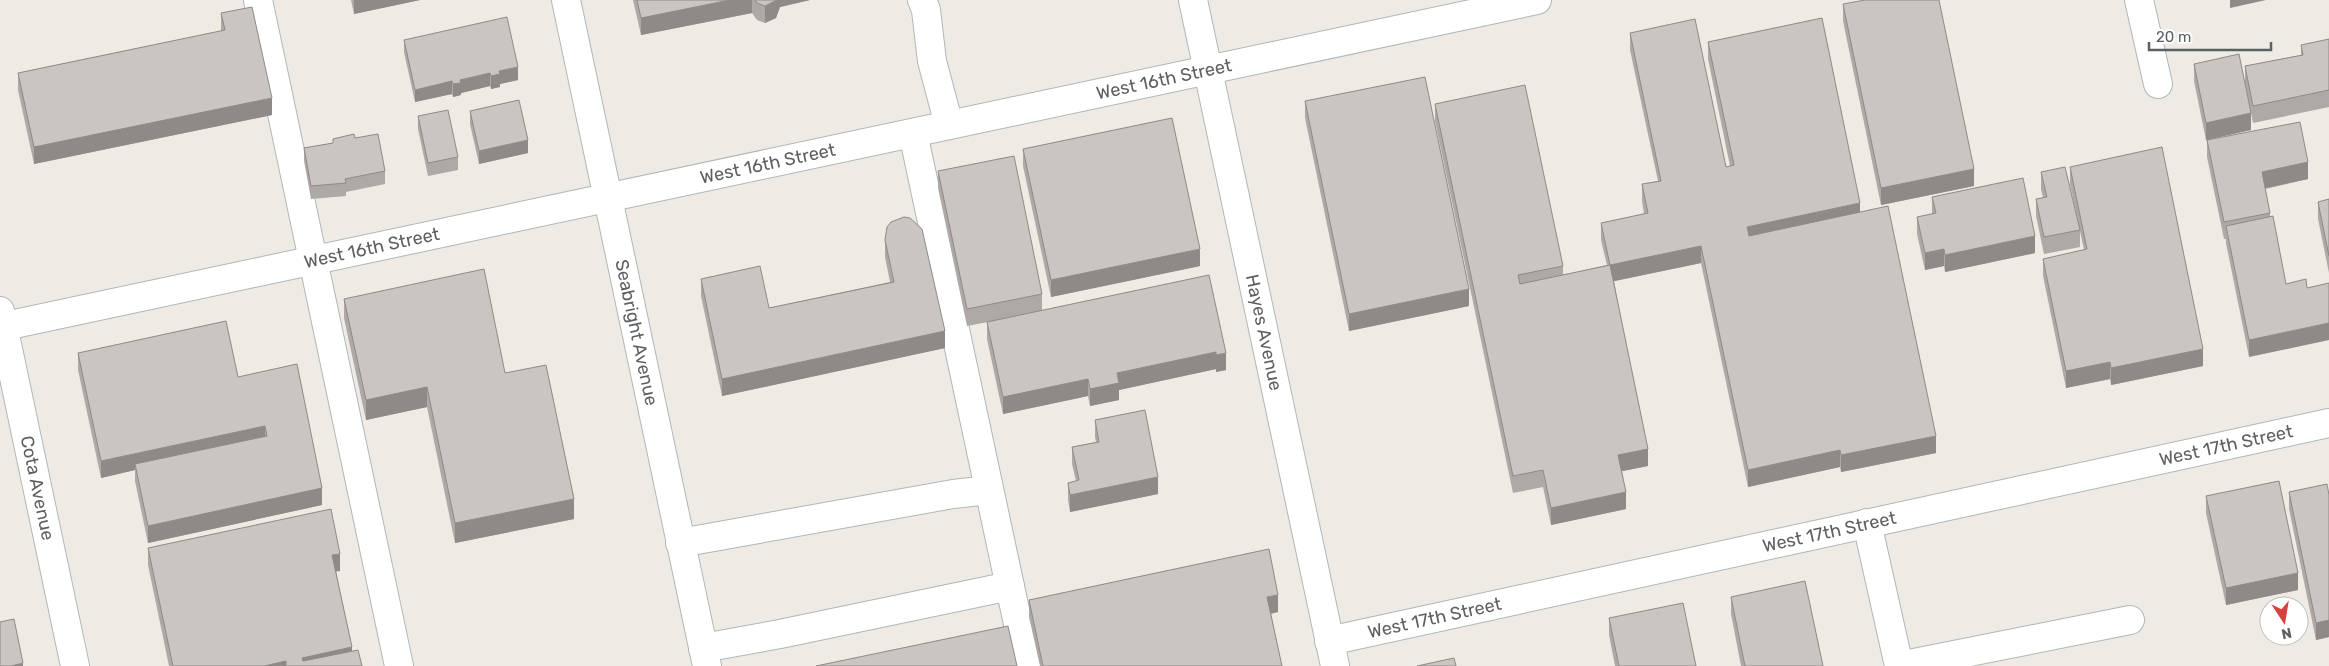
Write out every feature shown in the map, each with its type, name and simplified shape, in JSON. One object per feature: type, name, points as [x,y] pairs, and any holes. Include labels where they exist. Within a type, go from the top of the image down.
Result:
[{"type":"street","points":[[258,0],[399,666]]},
{"type":"street","name":"Seabright Avenue","points":[[566,0],[705,657]]},
{"type":"street","points":[[922,0],[926,10],[932,61],[949,125]]},
{"type":"street","name":"Hayes Avenue","points":[[1193,0],[1332,653]]},
{"type":"street","name":"West 16th Street","points":[[1,321],[314,260],[1537,0]]},
{"type":"street","points":[[2139,0],[2158,84]]},
{"type":"street","points":[[913,132],[1026,666]]},
{"type":"street","name":"Cota Avenue","points":[[1,321],[75,666]]},
{"type":"street","name":"West 17th Street","points":[[1332,653],[1867,523],[2329,423]]},
{"type":"street","points":[[680,543],[953,494],[989,490]]},
{"type":"street","points":[[1867,523],[1900,666],[2130,620]]},
{"type":"street","points":[[705,657],[780,634],[1010,586]]},
{"type":"building","points":[[637,0],[730,0],[641,18]]},
{"type":"building","points":[[755,0],[777,0],[765,6],[757,3]]},
{"type":"building","points":[[1865,0],[1939,0],[1974,169],[1881,188],[1843,4]]},
{"type":"building","points":[[252,7],[272,98],[34,147],[18,73],[225,30],[221,13]]},
{"type":"building","points":[[507,17],[518,67],[499,71],[500,74],[491,76],[490,73],[460,80],[461,83],[453,84],[452,81],[415,90],[404,40]]},
{"type":"building","points":[[1822,18],[1860,203],[1747,227],[1749,236],[1888,206],[1936,436],[1841,455],[1840,450],[1748,470],[1701,246],[1610,265],[1601,223],[1648,213],[1642,184],[1661,181],[1630,33],[1695,19],[1726,167],[1734,165],[1708,42]]},
{"type":"building","points":[[2329,39],[2329,90],[2253,106],[2245,66],[2303,55],[2301,45]]},
{"type":"building","points":[[2239,54],[2251,113],[2206,123],[2194,64]]},
{"type":"building","points":[[1425,77],[1469,289],[1349,314],[1305,101]]},
{"type":"building","points":[[1525,85],[1563,266],[1518,275],[1520,284],[1610,265],[1648,449],[1618,455],[1626,492],[1551,508],[1543,470],[1513,476],[1435,104]]},
{"type":"building","points":[[519,100],[528,140],[479,151],[470,111]]},
{"type":"building","points":[[448,110],[458,157],[428,163],[418,116]]},
{"type":"building","points":[[1172,118],[1200,249],[1051,280],[1023,149]]},
{"type":"building","points":[[2300,122],[2308,162],[2262,172],[2270,213],[2224,222],[2207,140]]},
{"type":"building","points":[[354,134],[355,138],[378,134],[385,171],[345,179],[346,183],[311,186],[304,148],[333,143],[333,139]]},
{"type":"building","points":[[2162,147],[2203,349],[2111,368],[2110,362],[2066,371],[2043,259],[2087,249],[2070,167]]},
{"type":"building","points":[[1014,156],[1042,294],[967,309],[938,171]]},
{"type":"building","points":[[2065,167],[2080,230],[2044,237],[2036,199],[2047,197],[2041,172]]},
{"type":"building","points":[[2023,178],[2035,236],[1945,255],[1944,249],[1925,253],[1917,217],[1936,213],[1932,197]]},
{"type":"building","points":[[2329,199],[2329,256],[2318,202]]},
{"type":"building","points":[[2273,216],[2286,284],[2306,279],[2307,288],[2329,283],[2329,323],[2249,340],[2226,226]]},
{"type":"building","points":[[904,217],[910,218],[922,229],[945,331],[722,379],[701,279],[760,266],[769,308],[894,282],[885,240],[887,227],[891,222]]},
{"type":"building","points":[[484,269],[505,373],[546,365],[574,499],[455,523],[427,387],[366,400],[344,299]]},
{"type":"building","points":[[1209,275],[1226,353],[1216,355],[1216,352],[1117,373],[1119,383],[1090,389],[1088,379],[1003,397],[987,322]]},
{"type":"building","points":[[226,321],[238,377],[297,364],[322,488],[148,526],[135,464],[267,436],[265,426],[101,461],[78,353]]},
{"type":"building","points":[[1145,410],[1158,477],[1070,495],[1068,483],[1079,480],[1072,447],[1099,442],[1095,420]]},
{"type":"building","points":[[2279,481],[2298,573],[2226,588],[2206,496]]},
{"type":"building","points":[[2327,484],[2329,495],[2329,620],[2316,623],[2289,492]]},
{"type":"building","points":[[331,509],[340,554],[332,555],[352,647],[302,658],[303,661],[358,650],[362,666],[286,666],[286,661],[264,666],[173,666],[148,548]]},
{"type":"building","points":[[1269,549],[1278,595],[1267,597],[1282,666],[1043,666],[1029,600]]},
{"type":"building","points":[[1805,581],[1823,666],[1745,666],[1731,597]]},
{"type":"building","points":[[1683,603],[1696,666],[1619,666],[1609,618]]},
{"type":"building","points":[[14,619],[23,663],[0,666],[0,622]]},
{"type":"building","points":[[1008,626],[1017,666],[816,666]]},
{"type":"building","points":[[1454,658],[1456,666],[1417,666]]}]
